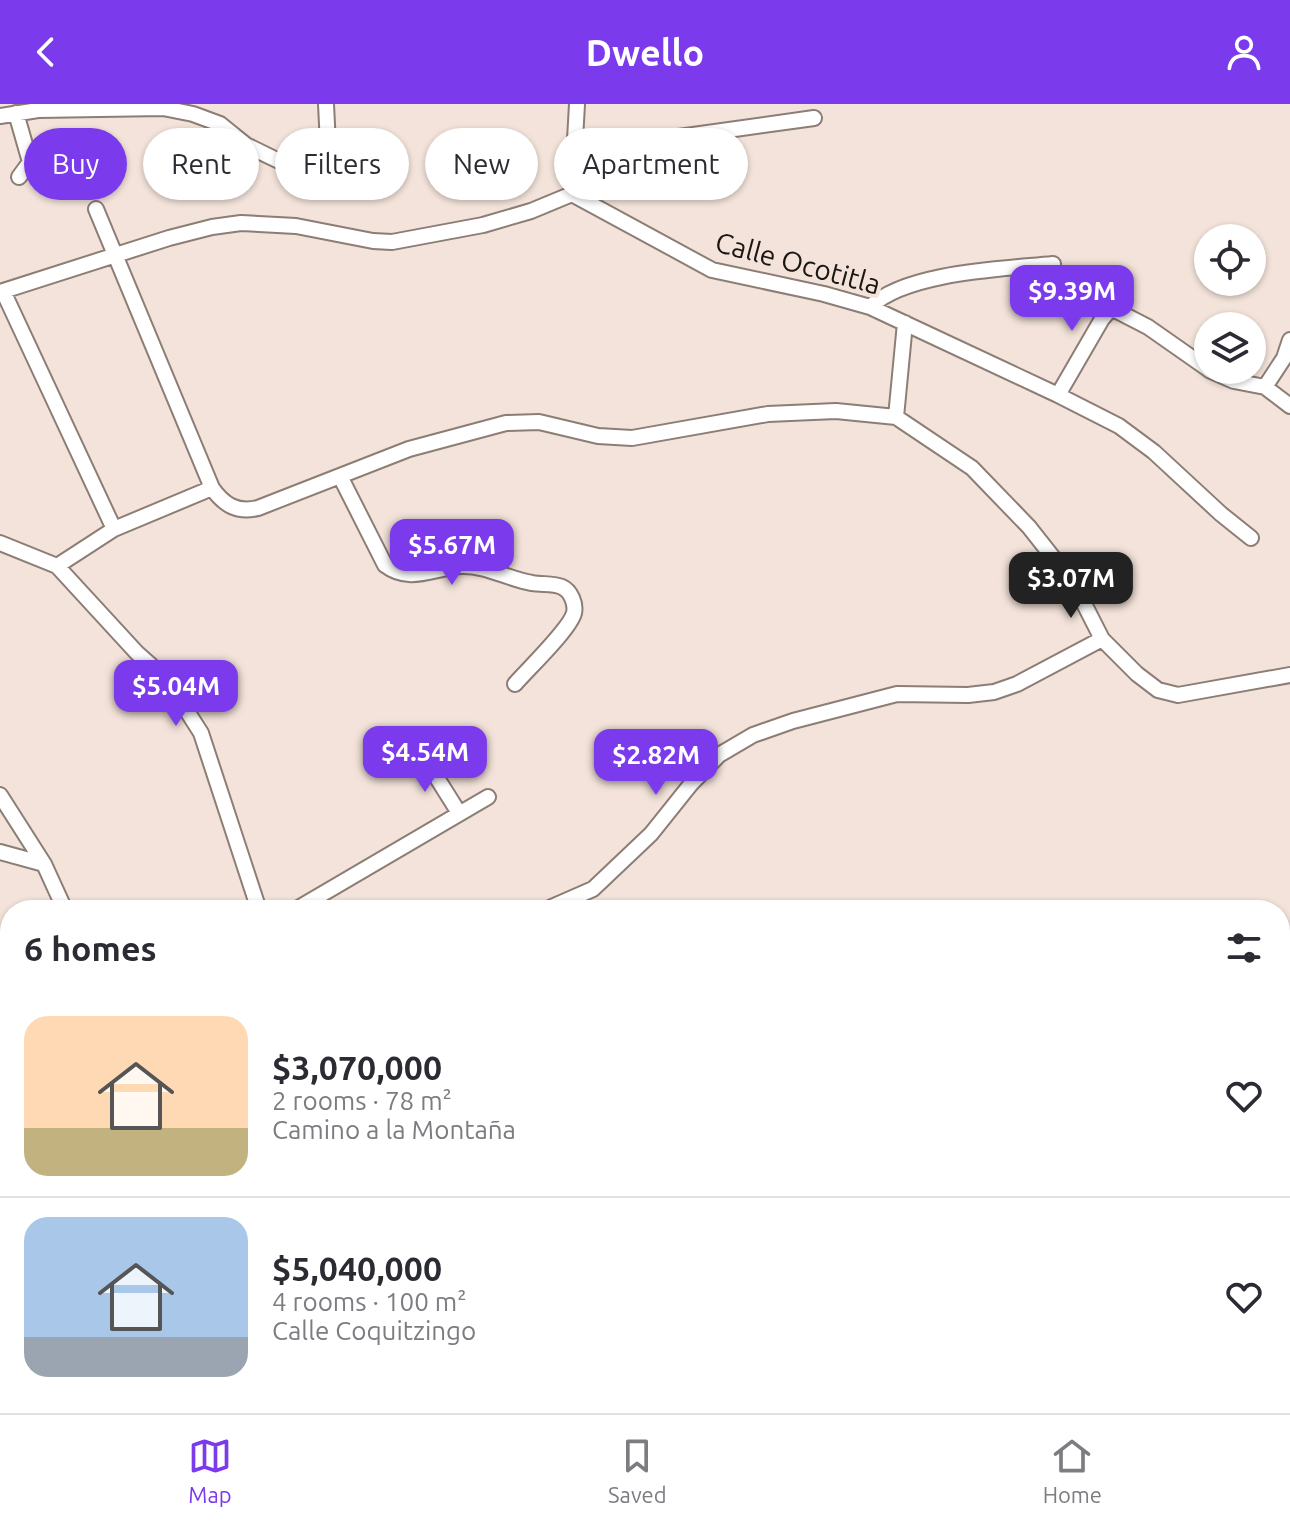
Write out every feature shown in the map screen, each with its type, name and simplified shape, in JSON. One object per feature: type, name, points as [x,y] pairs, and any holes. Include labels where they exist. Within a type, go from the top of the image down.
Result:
[{"type":"street","points":[[326,104],[327,128]]},
{"type":"street","points":[[575,128],[577,104]]},
{"type":"street","points":[[0,116],[38,110],[162,106],[220,124],[246,145],[275,159]]},
{"type":"street","points":[[16,113],[30,162],[19,177]]},
{"type":"street","points":[[743,128],[814,118]]},
{"type":"street","points":[[114,529],[2,292],[169,238],[241,223],[296,226],[392,242],[483,225],[558,200]]},
{"type":"street","name":"Calle Ocotitla","points":[[583,200],[712,270],[870,307],[1058,395],[1119,426],[1154,452],[1251,538]]},
{"type":"street","points":[[96,209],[212,488],[220,499],[233,508],[246,510],[409,449],[506,423],[539,422],[598,436],[632,438],[720,420],[768,414],[836,411],[896,417],[972,468],[1029,527],[1074,584],[1102,639],[1158,690],[1178,695],[1290,675]]},
{"type":"street","points":[[870,307],[881,296],[911,283],[986,270],[1053,264]]},
{"type":"street","points":[[1058,395],[1109,311],[1124,313],[1194,359]]},
{"type":"street","points":[[896,417],[905,323]]},
{"type":"street","points":[[1265,387],[1284,358],[1290,340]]},
{"type":"street","points":[[1250,384],[1265,387],[1290,406]]},
{"type":"street","points":[[340,476],[385,565],[395,572],[407,575],[462,566],[476,567],[530,583],[563,587],[571,595],[574,613],[568,625],[515,684]]},
{"type":"street","points":[[57,566],[114,529],[212,488]]},
{"type":"street","points":[[0,543],[57,566],[137,653],[164,677],[201,733],[256,900]]},
{"type":"street","points":[[568,900],[593,889],[651,834],[719,755],[753,735],[793,721],[897,694],[968,695],[994,692],[1017,684],[1102,639]]},
{"type":"street","points":[[422,754],[459,813]]},
{"type":"street","points":[[0,795],[44,864],[60,900]]},
{"type":"street","points":[[313,900],[488,797]]},
{"type":"street","points":[[3,852],[27,835]]},
{"type":"street","points":[[3,852],[44,864]]}]
